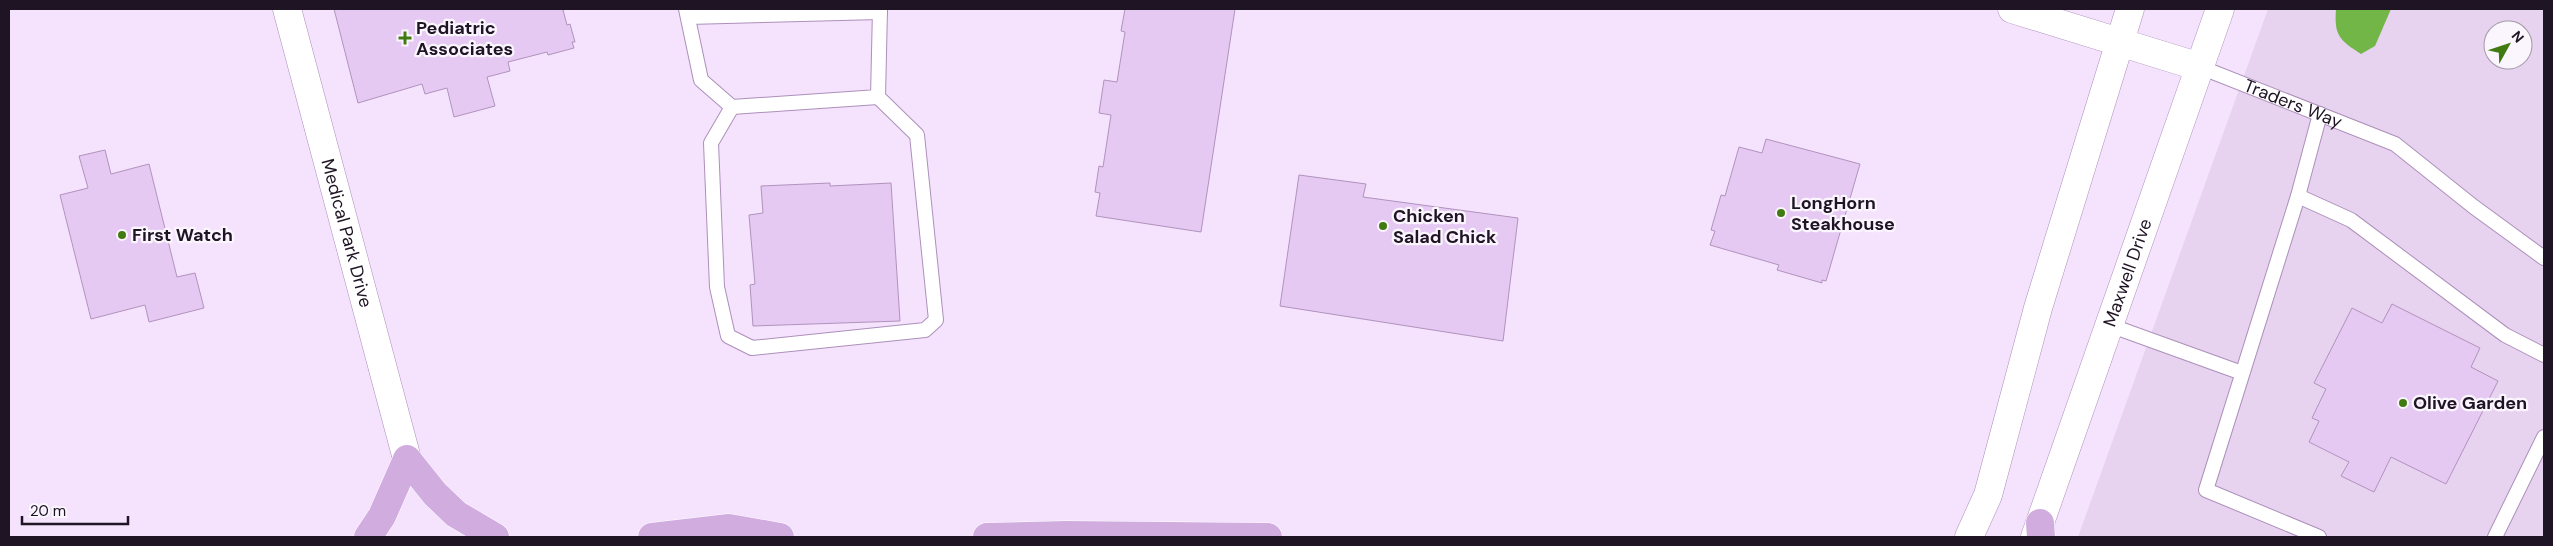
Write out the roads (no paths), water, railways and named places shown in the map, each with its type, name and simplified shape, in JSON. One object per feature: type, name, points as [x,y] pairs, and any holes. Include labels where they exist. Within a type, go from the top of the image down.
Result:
[{"type":"main road","points":[[368,537],[382,516],[407,458],[435,494],[456,514],[495,537]]},
{"type":"main road","points":[[652,537],[729,528],[780,537]]},
{"type":"main road","points":[[987,537],[1066,535],[1268,537]]},
{"type":"street","name":"Medical Park Drive","points":[[287,9],[407,458]]},
{"type":"street","name":"Traders Way","points":[[2012,9],[2200,67]]},
{"type":"street","points":[[1969,537],[1988,495],[2038,308],[2130,9]]},
{"type":"street","name":"Maxwell Drive","points":[[2039,532],[2220,9]]},
{"type":"lane","points":[[732,107],[711,143],[717,287],[728,336],[752,348],[925,330],[936,320],[917,135],[878,97],[880,10],[687,13],[701,80],[732,107],[878,97]]},
{"type":"lane","name":"Traders Way","points":[[2200,67],[2395,144],[2474,207],[2544,258]]},
{"type":"lane","points":[[2319,537],[2206,490],[2298,196],[2320,114]]},
{"type":"lane","points":[[2298,196],[2351,220],[2505,335],[2544,355]]},
{"type":"lane","points":[[2110,326],[2242,373]]},
{"type":"lane","points":[[2496,537],[2544,437]]},
{"type":"place","name":"Pediatric Associates","points":[[405,38]]},
{"type":"place","name":"LongHorn Steakhouse","points":[[1781,213]]},
{"type":"place","name":"Chicken Salad Chick","points":[[1383,226]]},
{"type":"place","name":"First Watch","points":[[122,235]]},
{"type":"place","name":"Olive Garden","points":[[2403,403]]}]
